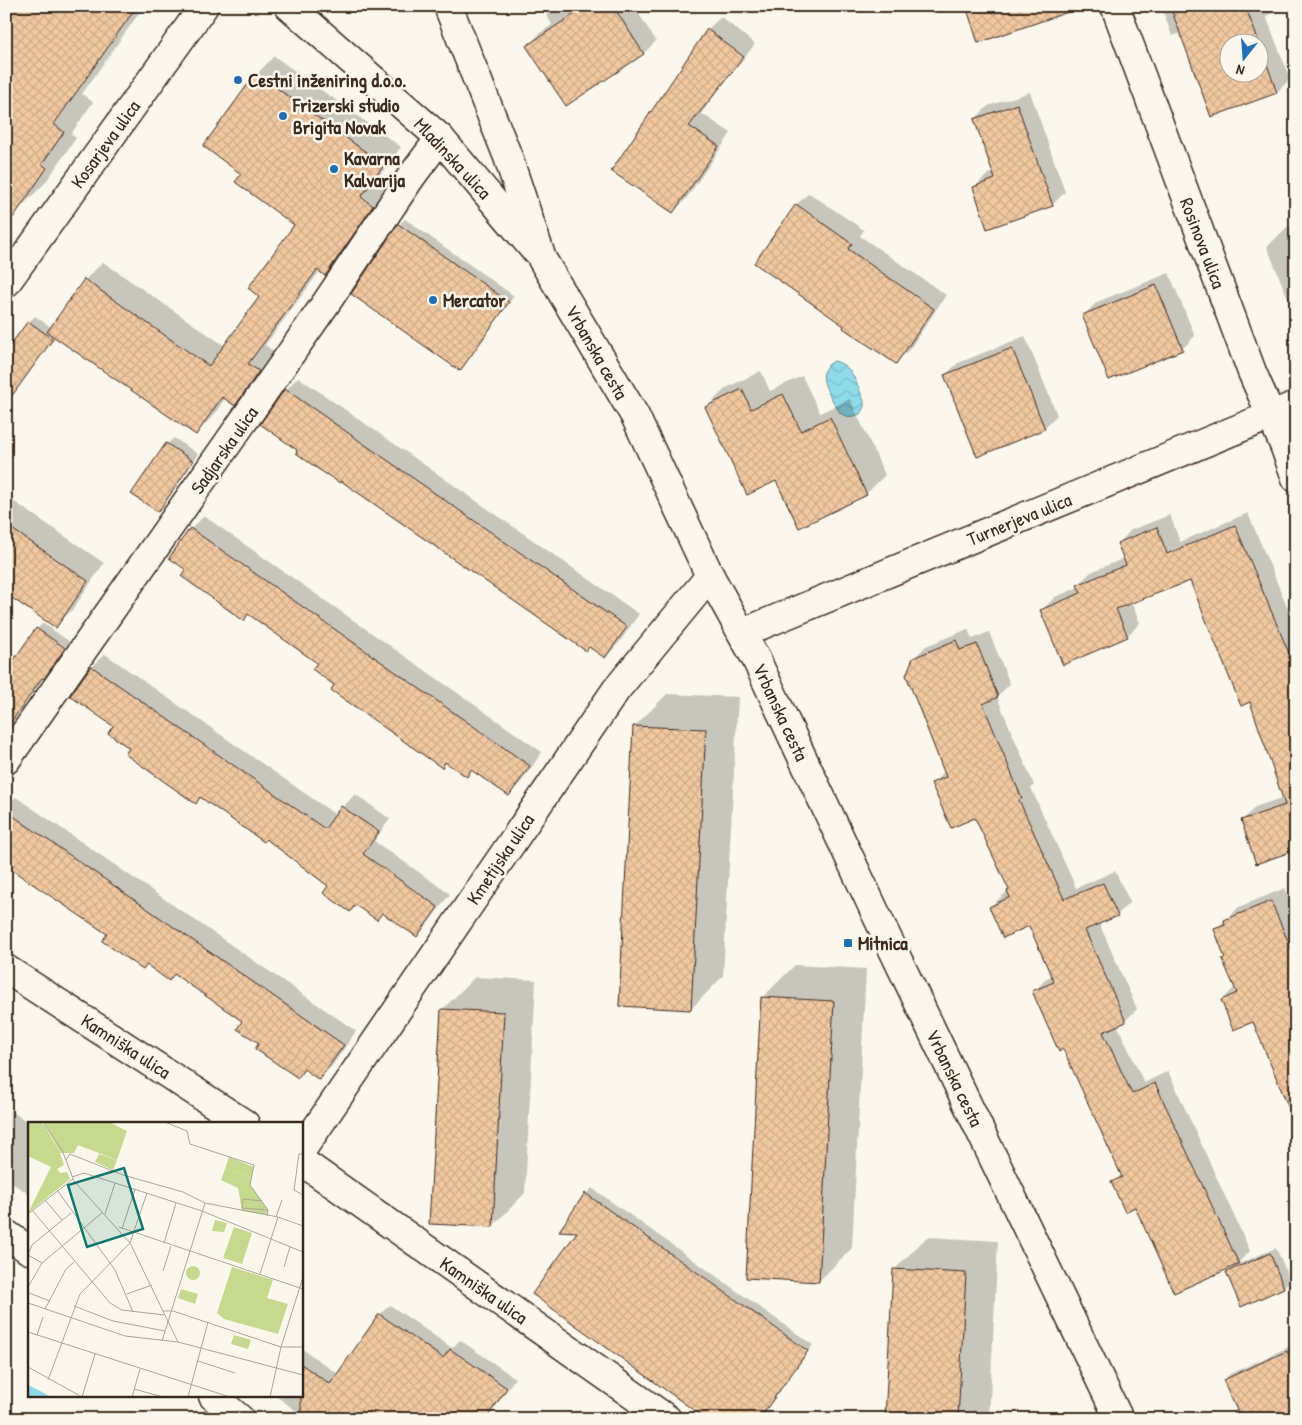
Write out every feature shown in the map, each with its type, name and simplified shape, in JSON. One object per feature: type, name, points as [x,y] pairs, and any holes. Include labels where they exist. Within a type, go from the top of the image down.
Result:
[{"type":"street","name":"Kosarjeva ulica","points":[[6,283],[204,6]]},
{"type":"street","name":"Mladinska ulica","points":[[289,6],[440,138],[542,259]]},
{"type":"street","name":"Vrbanska cesta","points":[[448,6],[508,157],[542,259],[635,416],[710,576],[779,705],[884,931],[1119,1419]]},
{"type":"street","name":"Rosinova ulica","points":[[1115,6],[1248,363],[1284,445],[1296,478]]},
{"type":"street","name":"Sadjarska ulica","points":[[6,760],[440,138]]},
{"type":"street","name":"Turnerjeva ulica","points":[[742,633],[1296,405]]},
{"type":"street","name":"Kmetijska ulica","points":[[302,1150],[616,690],[710,576]]},
{"type":"street","name":"Kamniška ulica","points":[[6,969],[242,1122]]},
{"type":"street","name":"Kamniška ulica","points":[[302,1162],[668,1419]]},
{"type":"street","points":[[6,1234],[28,1249]]},
{"type":"street","points":[[215,1398],[240,1419]]},
{"type":"water","points":[[834,361],[846,367],[854,377],[864,401],[864,407],[860,414],[845,416],[840,413],[828,392],[823,378],[824,372],[827,366]]},
{"type":"building","points":[[6,6],[137,6],[54,124],[64,132],[42,164],[47,168],[6,228]]},
{"type":"building","points":[[586,6],[613,6],[644,54],[566,106],[526,46]]},
{"type":"building","points":[[966,6],[1067,6],[1068,12],[978,43]]},
{"type":"building","points":[[1170,6],[1245,6],[1255,32],[1220,32],[1220,82],[1270,82],[1270,73],[1277,93],[1211,117]]},
{"type":"building","points":[[707,29],[744,57],[689,126],[719,146],[673,213],[611,171]]},
{"type":"building","points":[[256,73],[384,165],[361,197],[373,206],[325,276],[317,270],[248,364],[259,371],[235,406],[222,397],[196,435],[47,332],[84,279],[209,366],[259,297],[248,288],[294,225],[235,182],[241,174],[203,146]]},
{"type":"building","points":[[1017,104],[1053,206],[987,229],[973,187],[995,179],[974,119]]},
{"type":"building","points":[[796,204],[852,244],[848,249],[934,309],[896,364],[754,263]]},
{"type":"building","name":"Mercator","points":[[398,224],[509,302],[460,371],[351,294]]},
{"type":"building","points":[[1156,285],[1183,350],[1109,380],[1082,315]]},
{"type":"building","points":[[28,321],[53,339],[6,404],[6,351]]},
{"type":"building","points":[[1012,348],[1045,429],[977,457],[944,375]]},
{"type":"building","points":[[285,389],[627,627],[605,658],[589,647],[586,651],[341,481],[340,483],[318,469],[296,453],[297,450],[260,424]]},
{"type":"building","points":[[742,389],[751,409],[783,394],[801,431],[830,417],[867,495],[799,528],[776,481],[747,495],[705,407]]},
{"type":"building","points":[[166,443],[193,461],[158,512],[131,494]]},
{"type":"building","points":[[6,525],[88,581],[56,628],[6,594]]},
{"type":"building","points":[[1235,525],[1296,670],[1296,850],[1256,864],[1241,820],[1285,805],[1250,702],[1241,706],[1190,581],[1116,609],[1128,637],[1063,665],[1040,610],[1081,593],[1077,585],[1126,565],[1117,543],[1157,527],[1167,554]]},
{"type":"building","points":[[190,528],[530,766],[509,796],[471,770],[467,777],[445,762],[442,768],[331,690],[334,685],[312,669],[317,663],[248,614],[244,621],[181,576],[186,570],[169,558]]},
{"type":"building","points":[[36,628],[65,648],[6,730],[6,671]]},
{"type":"building","points":[[956,640],[960,650],[977,644],[998,697],[983,704],[1022,799],[1019,800],[1064,899],[1103,883],[1118,916],[1085,930],[1126,1022],[1103,1032],[1132,1094],[1155,1083],[1239,1264],[1174,1293],[1135,1207],[1125,1212],[1111,1182],[1122,1177],[1063,1049],[1059,1052],[1032,991],[1054,982],[1029,926],[1003,938],[989,907],[1010,897],[1007,891],[1009,890],[975,818],[951,828],[931,783],[946,777],[906,675],[913,658]]},
{"type":"building","points":[[91,666],[325,829],[341,806],[379,832],[363,854],[438,907],[417,937],[382,913],[377,920],[355,905],[350,912],[323,893],[328,886],[266,839],[264,842],[200,797],[196,804],[125,754],[129,748],[108,733],[113,726],[70,696]]},
{"type":"building","points":[[633,726],[706,729],[691,1010],[619,1006]]},
{"type":"building","points":[[6,811],[344,1045],[319,1080],[304,1069],[298,1078],[255,1049],[259,1043],[237,1029],[242,1021],[174,974],[169,981],[147,965],[143,970],[102,941],[107,934],[6,866]]},
{"type":"building","points":[[1271,901],[1296,960],[1295,1123],[1253,1022],[1233,1030],[1221,1000],[1237,993],[1222,959],[1225,958],[1214,929],[1225,925],[1224,920]]},
{"type":"building","points":[[761,997],[834,1001],[819,1282],[746,1278]]},
{"type":"building","points":[[441,1009],[504,1012],[493,1227],[429,1224]]},
{"type":"building","points":[[585,1193],[808,1351],[759,1419],[706,1419],[532,1294],[577,1232],[559,1231]]},
{"type":"building","points":[[1270,1253],[1284,1288],[1241,1307],[1226,1272]]},
{"type":"building","points":[[893,1269],[966,1273],[958,1419],[885,1419]]},
{"type":"building","points":[[379,1314],[443,1358],[450,1349],[507,1388],[486,1419],[301,1419],[302,1365],[330,1384]]},
{"type":"building","points":[[1287,1351],[1296,1369],[1296,1419],[1241,1419],[1223,1380]]},
{"type":"place","name":"Cestni inženiring d.o.o.","points":[[238,80]]},
{"type":"place","name":"Frizerski studio Brigita Novak","points":[[283,116]]},
{"type":"place","name":"Kavarna Kalvarija","points":[[334,169]]},
{"type":"place","name":"Mercator","points":[[433,300]]},
{"type":"place","name":"Mitnica","points":[[848,943]]}]
